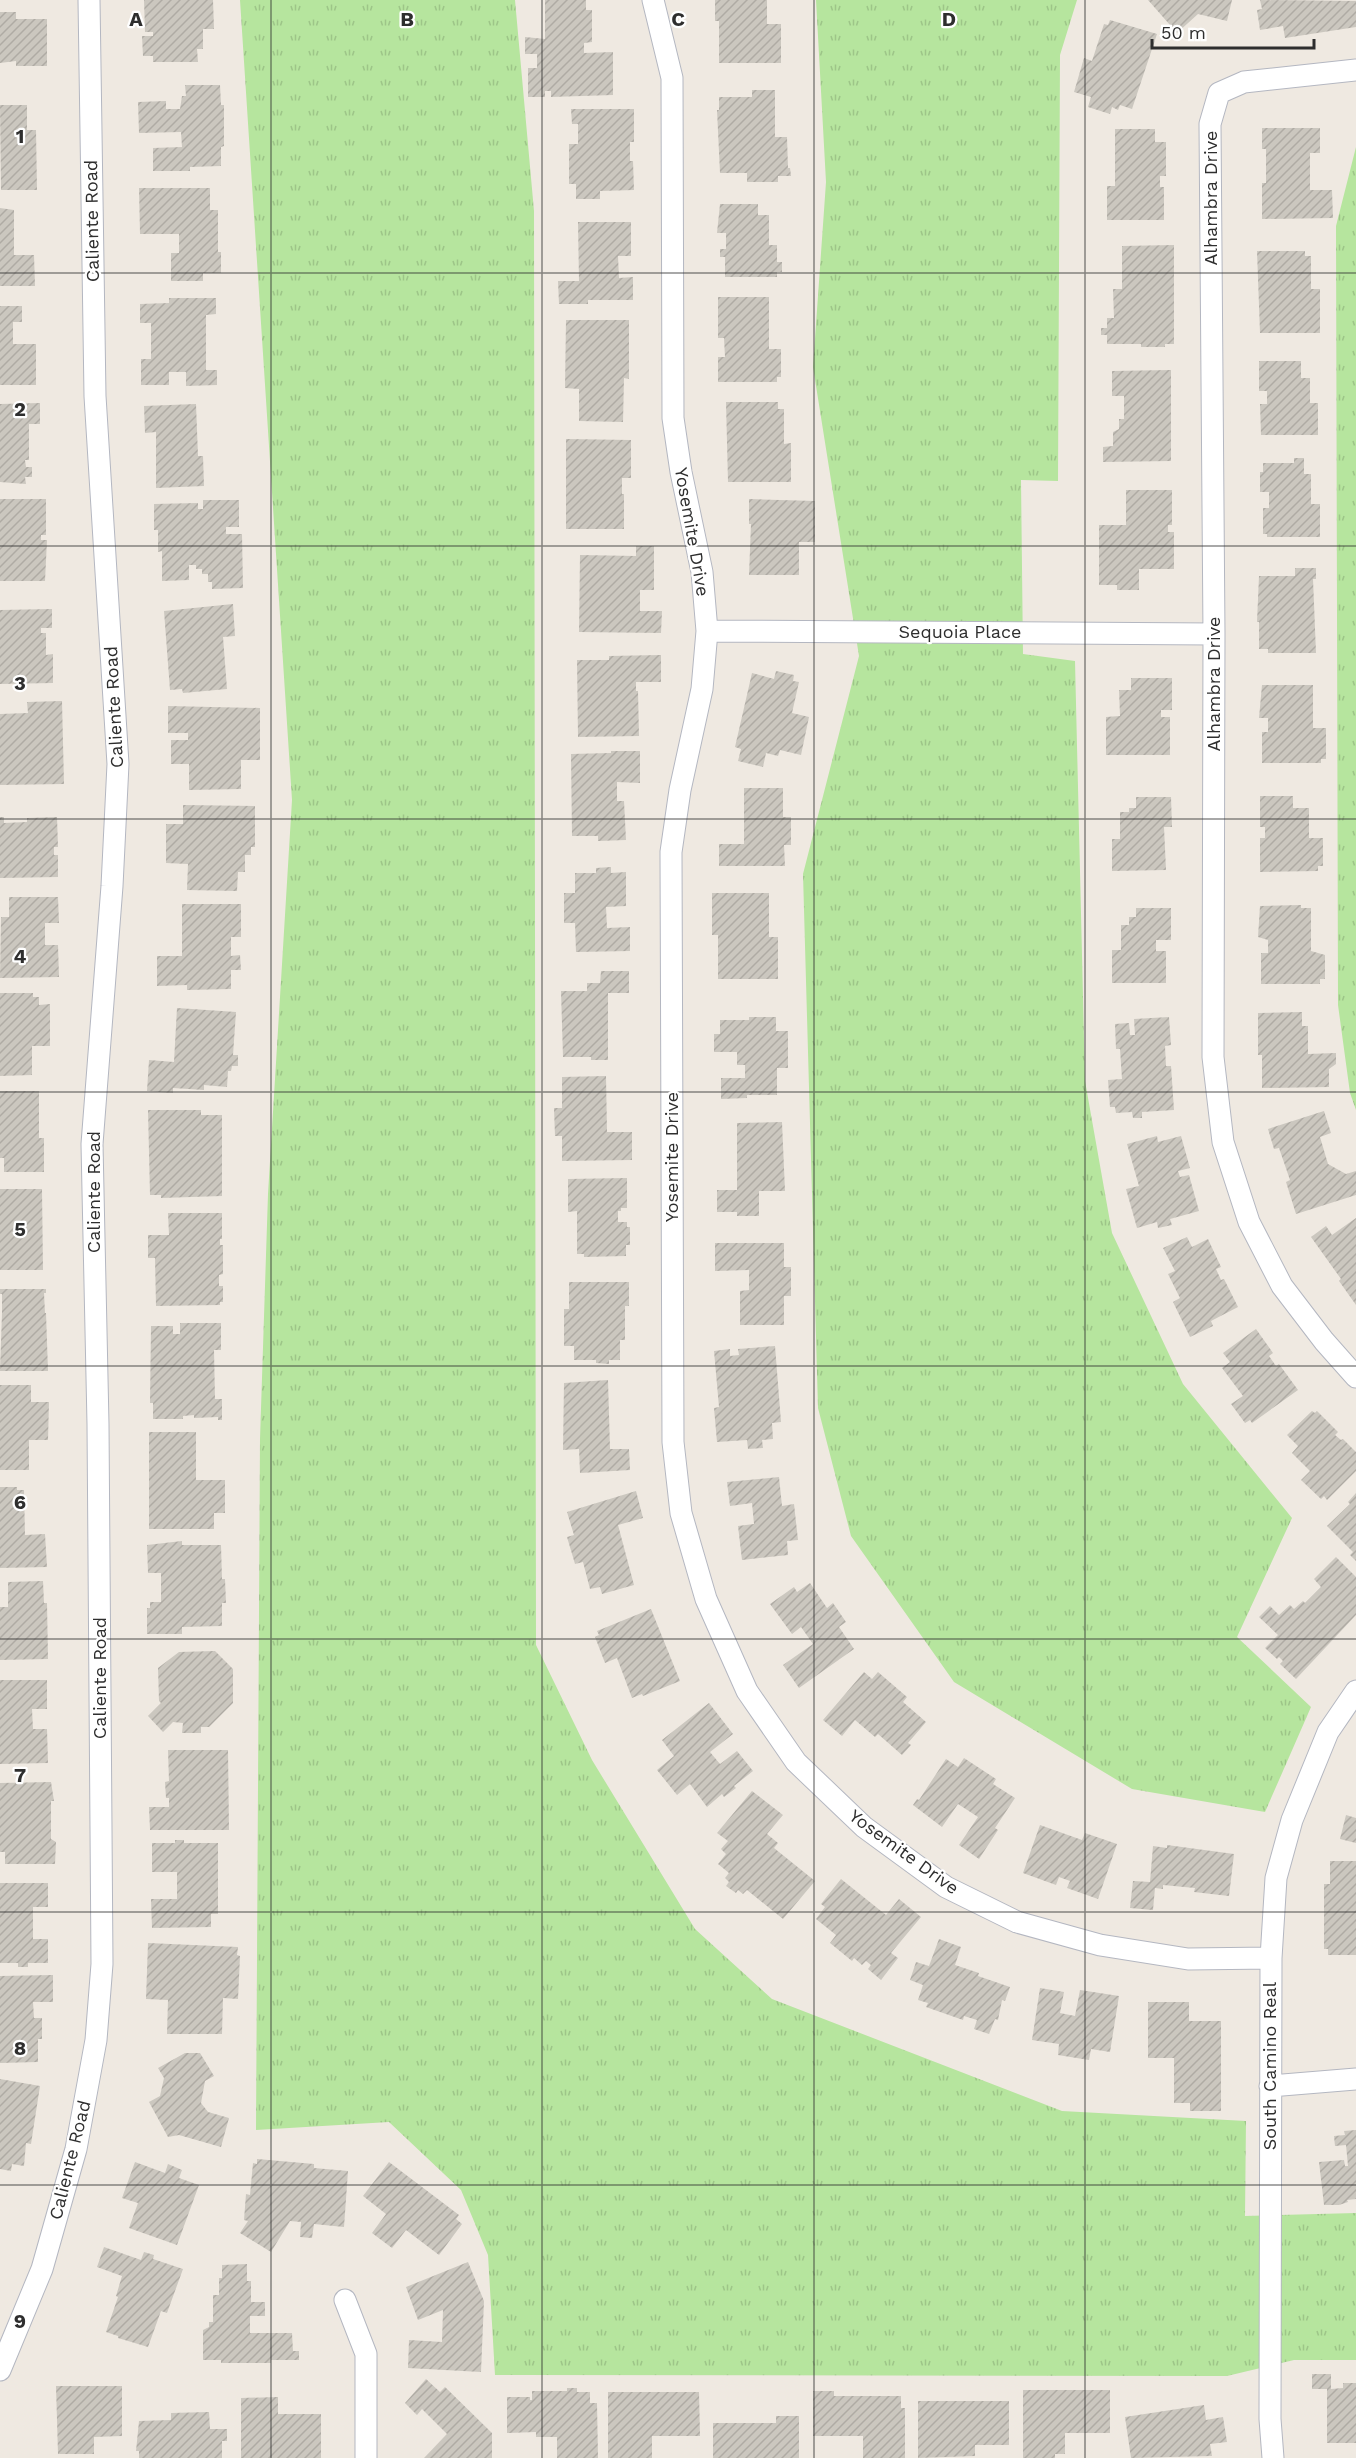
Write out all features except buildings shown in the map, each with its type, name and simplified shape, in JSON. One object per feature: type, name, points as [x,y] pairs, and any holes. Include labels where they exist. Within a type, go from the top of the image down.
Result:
[{"type":"street","name":"Caliente Road","points":[[0,2370],[42,2269],[76,2150],[96,2040],[102,1964],[98,1436],[92,1144],[112,886],[118,764],[95,396],[89,0]]},
{"type":"street","name":"Yosemite Drive","points":[[653,0],[672,78],[672,418],[702,572],[707,630],[702,689],[680,790],[671,852],[673,1442],[681,1513],[706,1599],[747,1691],[796,1762],[864,1827],[946,1887],[1017,1922],[1100,1946],[1188,1959],[1271,1958]]},
{"type":"street","name":"Alhambra Drive","points":[[1356,70],[1244,82],[1219,93],[1210,124],[1214,634],[1213,1057],[1223,1142],[1249,1222],[1282,1286],[1324,1341],[1356,1377]]},
{"type":"street","name":"Sequoia Place","points":[[707,630],[1214,634]]},
{"type":"street","name":"South Camino Real","points":[[1273,2458],[1270,2419],[1270,2086],[1271,1958],[1276,1878],[1292,1820],[1328,1732],[1356,1691]]},
{"type":"street","points":[[1270,2086],[1356,2079]]},
{"type":"street","points":[[345,2300],[366,2354],[366,2458]]},
{"type":"green space","points":[[240,0],[515,0],[534,211],[536,1645],[592,1760],[695,1929],[772,1999],[1062,2111],[1246,2121],[1245,2216],[1356,2213],[1356,2360],[1294,2360],[1227,2376],[495,2375],[488,2255],[461,2190],[389,2122],[256,2130],[260,1439],[268,1194],[292,800]]},
{"type":"green space","points":[[816,0],[1077,0],[1060,55],[1058,481],[1021,480],[1023,654],[1075,661],[1085,1081],[1112,1233],[1183,1384],[1292,1518],[1237,1637],[1311,1707],[1265,1812],[1132,1789],[954,1682],[851,1536],[818,1408],[803,874],[859,656],[813,367],[826,182]]},
{"type":"green space","points":[[1356,147],[1356,1110],[1350,1093],[1338,1005],[1336,226]]}]
